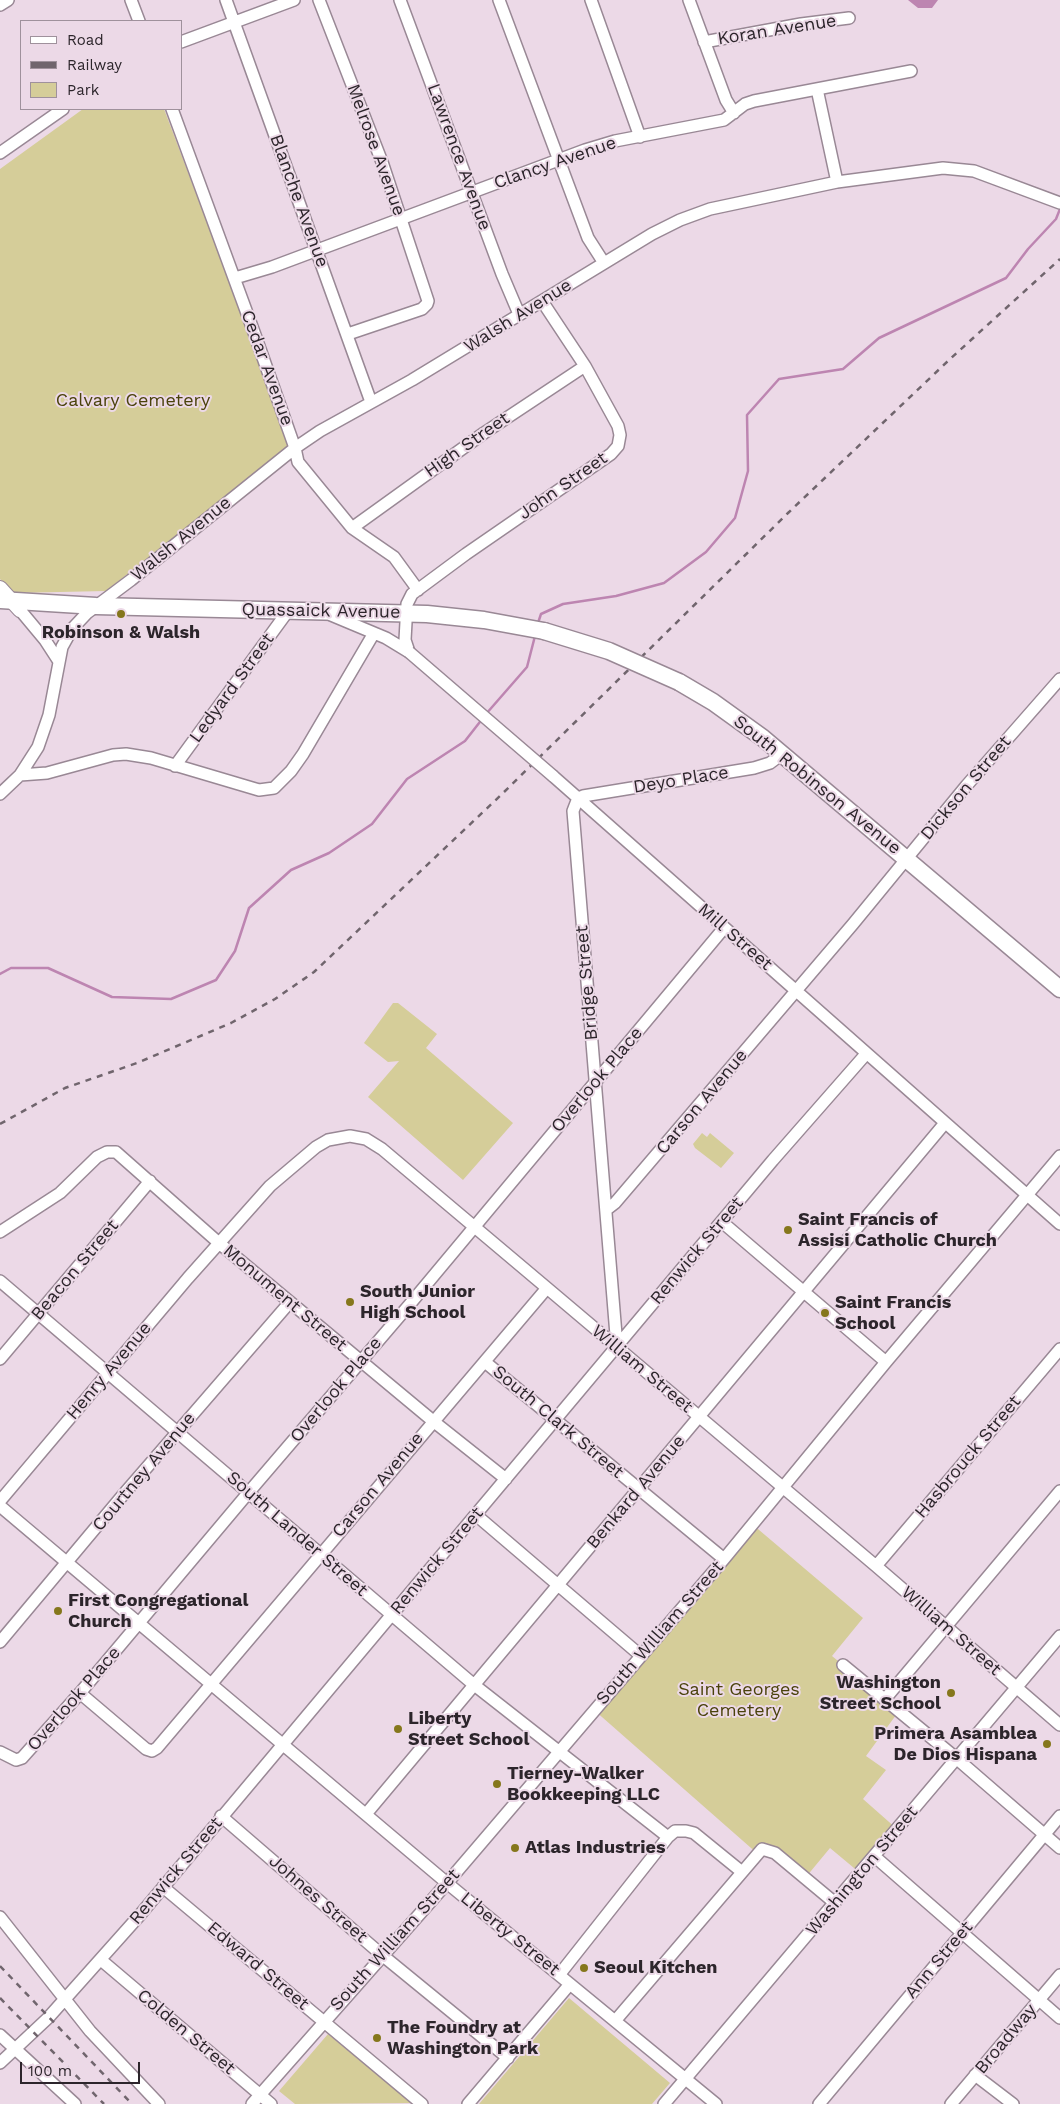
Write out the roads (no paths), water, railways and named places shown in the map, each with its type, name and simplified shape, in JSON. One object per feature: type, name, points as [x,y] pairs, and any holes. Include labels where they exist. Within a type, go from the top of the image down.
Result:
[{"type":"highway","name":"Quassaick Avenue","points":[[8,605],[69,609],[96,606],[448,615],[504,622],[544,631]]},
{"type":"highway","name":"South Robinson Avenue","points":[[544,631],[609,652],[678,682],[730,713],[907,858],[1060,988]]},
{"type":"main road","points":[[0,588],[8,605]]},
{"type":"street","points":[[0,4],[8,0]]},
{"type":"street","points":[[131,0],[139,20]]},
{"type":"street","name":"Blanche Avenue","points":[[226,0],[371,402]]},
{"type":"street","points":[[182,42],[294,0]]},
{"type":"street","name":"Melrose Avenue","points":[[320,0],[401,218],[428,301],[422,309],[348,334]]},
{"type":"street","name":"Lawrence Avenue","points":[[400,0],[502,274],[519,314]]},
{"type":"street","points":[[499,0],[588,238],[604,263]]},
{"type":"street","points":[[591,0],[640,137]]},
{"type":"street","points":[[689,0],[726,100],[734,113]]},
{"type":"street","name":"Koran Avenue","points":[[704,42],[800,24],[849,18]]},
{"type":"street","name":"Clancy Avenue","points":[[235,278],[615,141],[724,120],[745,104],[754,101],[911,71]]},
{"type":"street","points":[[817,89],[837,182]]},
{"type":"street","points":[[0,153],[62,110]]},
{"type":"street","name":"Cedar Avenue","points":[[172,110],[296,448],[298,462],[352,528],[394,557],[418,590]]},
{"type":"street","name":"Walsh Avenue","points":[[0,794],[20,775],[38,747],[44,732],[62,647],[72,628],[96,606],[296,448],[320,432],[412,380],[604,263],[680,220],[710,209],[837,182],[943,168],[972,170],[1055,201]]},
{"type":"street","name":"John Street","points":[[406,613],[409,598],[418,590],[611,454],[618,446],[620,435],[618,426],[584,366],[542,301]]},
{"type":"street","name":"High Street","points":[[352,528],[484,433],[584,366]]},
{"type":"street","points":[[8,605],[45,640],[58,660]]},
{"type":"street","name":"Ledyard Street","points":[[175,766],[288,611]]},
{"type":"street","name":"Mill Street","points":[[322,611],[374,633],[409,652],[553,776],[1060,1224]]},
{"type":"street","points":[[406,613],[405,640],[409,652]]},
{"type":"street","points":[[20,775],[46,772],[113,754],[126,754],[150,758],[259,790],[266,791],[274,788],[282,782],[303,754],[374,633]]},
{"type":"street","name":"Dickson Street","points":[[796,991],[976,775],[1060,679]]},
{"type":"street","name":"Deyo Place","points":[[578,798],[636,786],[754,768],[770,764],[782,754]]},
{"type":"street","name":"Bridge Street","points":[[578,798],[572,811],[617,1347]]},
{"type":"street","name":"Overlook Place","points":[[0,1752],[16,1760],[22,1758],[80,1693],[724,928]]},
{"type":"street","name":"Carson Avenue","points":[[606,1210],[615,1204],[796,991]]},
{"type":"street","name":"Renwick Street","points":[[0,2062],[64,2000],[101,1960],[814,1112],[866,1054]]},
{"type":"street","name":"Benkard Avenue","points":[[366,1814],[945,1123]]},
{"type":"street","name":"William Street","points":[[219,1243],[270,1186],[316,1147],[328,1140],[342,1136],[366,1139],[382,1149],[700,1417],[1060,1725]]},
{"type":"street","name":"Monument Street","points":[[0,1232],[60,1193],[96,1157],[113,1151],[150,1181],[219,1243],[433,1422],[506,1479]]},
{"type":"street","name":"South William Street","points":[[252,2104],[323,2021],[447,1883],[724,1559],[886,1362],[1060,1156]]},
{"type":"street","name":"Beacon Street","points":[[0,1359],[150,1181]]},
{"type":"street","points":[[722,1222],[886,1362]]},
{"type":"street","name":"Henry Avenue","points":[[0,1501],[219,1243]]},
{"type":"street","name":"South Lander Street","points":[[0,1281],[474,1684],[668,1838]]},
{"type":"street","name":"Carson Avenue","points":[[80,1693],[146,1749],[152,1751],[157,1748],[547,1288]]},
{"type":"street","name":"Courtney Avenue","points":[[0,1642],[290,1302]]},
{"type":"street","name":"Hasbrouck Street","points":[[876,1566],[1060,1349]]},
{"type":"street","name":"South Clark Street","points":[[485,1362],[724,1559]]},
{"type":"street","points":[[885,1699],[1060,1491]]},
{"type":"street","name":"Liberty Street","points":[[0,1506],[447,1883],[716,2104]]},
{"type":"street","points":[[476,1515],[640,1655]]},
{"type":"street","name":"Washington Street","points":[[664,2104],[1060,1636]]},
{"type":"street","points":[[843,1665],[956,1758],[1060,1848]]},
{"type":"street","name":"Johnes Street","points":[[221,1816],[382,1955],[508,2058]]},
{"type":"street","name":"Ann Street","points":[[819,2104],[1060,1816]]},
{"type":"street","points":[[559,1975],[675,1831],[694,1833],[742,1872]]},
{"type":"street","points":[[615,2021],[762,1849],[775,1853],[835,1903]]},
{"type":"street","points":[[874,1856],[1060,2018]]},
{"type":"street","name":"Edward Street","points":[[163,1886],[421,2104]]},
{"type":"street","points":[[0,1918],[90,2031],[159,2104]]},
{"type":"street","name":"Colden Street","points":[[101,1960],[271,2104]]},
{"type":"street","name":"Broadway","points":[[951,2104],[1060,1975]]},
{"type":"street","points":[[468,2104],[570,1984]]},
{"type":"street","points":[[0,2036],[75,2104]]},
{"type":"street","points":[[975,2075],[1013,2104]]},
{"type":"waterway","points":[[538,623],[541,614],[563,604],[616,596],[664,583],[706,552],[735,518],[748,471],[747,415],[779,379],[843,369],[879,338],[1006,278],[1028,249],[1056,219],[1060,209]]},
{"type":"waterway","points":[[486,714],[527,667],[535,636]]},
{"type":"waterway","points":[[0,974],[11,968],[48,968],[112,997],[171,999],[216,980],[235,951],[249,908],[291,870],[329,853],[372,824],[407,779],[465,741],[483,718]]},
{"type":"railway","points":[[0,1124],[65,1088],[137,1063],[231,1023],[275,999],[314,972],[501,795],[788,513],[949,360],[1060,259]]},
{"type":"railway","points":[[0,1966],[132,2104]]},
{"type":"railway","points":[[0,1998],[104,2104]]},
{"type":"place","name":"Robinson & Walsh","points":[[121,614]]},
{"type":"place","name":"Saint Francis of Assisi Catholic Church","points":[[788,1230]]},
{"type":"place","name":"South Junior High School","points":[[350,1302]]},
{"type":"place","name":"Saint Francis School","points":[[825,1313]]},
{"type":"place","name":"First Congregational Church","points":[[58,1611]]},
{"type":"place","name":"Washington Street School","points":[[951,1693]]},
{"type":"place","name":"Liberty Street School","points":[[398,1729]]},
{"type":"place","name":"Primera Asamblea De Dios Hispana","points":[[1047,1744]]},
{"type":"place","name":"Tierney-Walker Bookkeeping LLC","points":[[497,1784]]},
{"type":"place","name":"Atlas Industries","points":[[515,1848]]},
{"type":"place","name":"Seoul Kitchen","points":[[584,1968]]},
{"type":"place","name":"The Foundry at Washington Park","points":[[377,2038]]},
{"type":"park label","name":"Calvary Cemetery","points":[[133,401]]},
{"type":"park label","name":"Saint Georges Cemetery","points":[[739,1700]]}]
